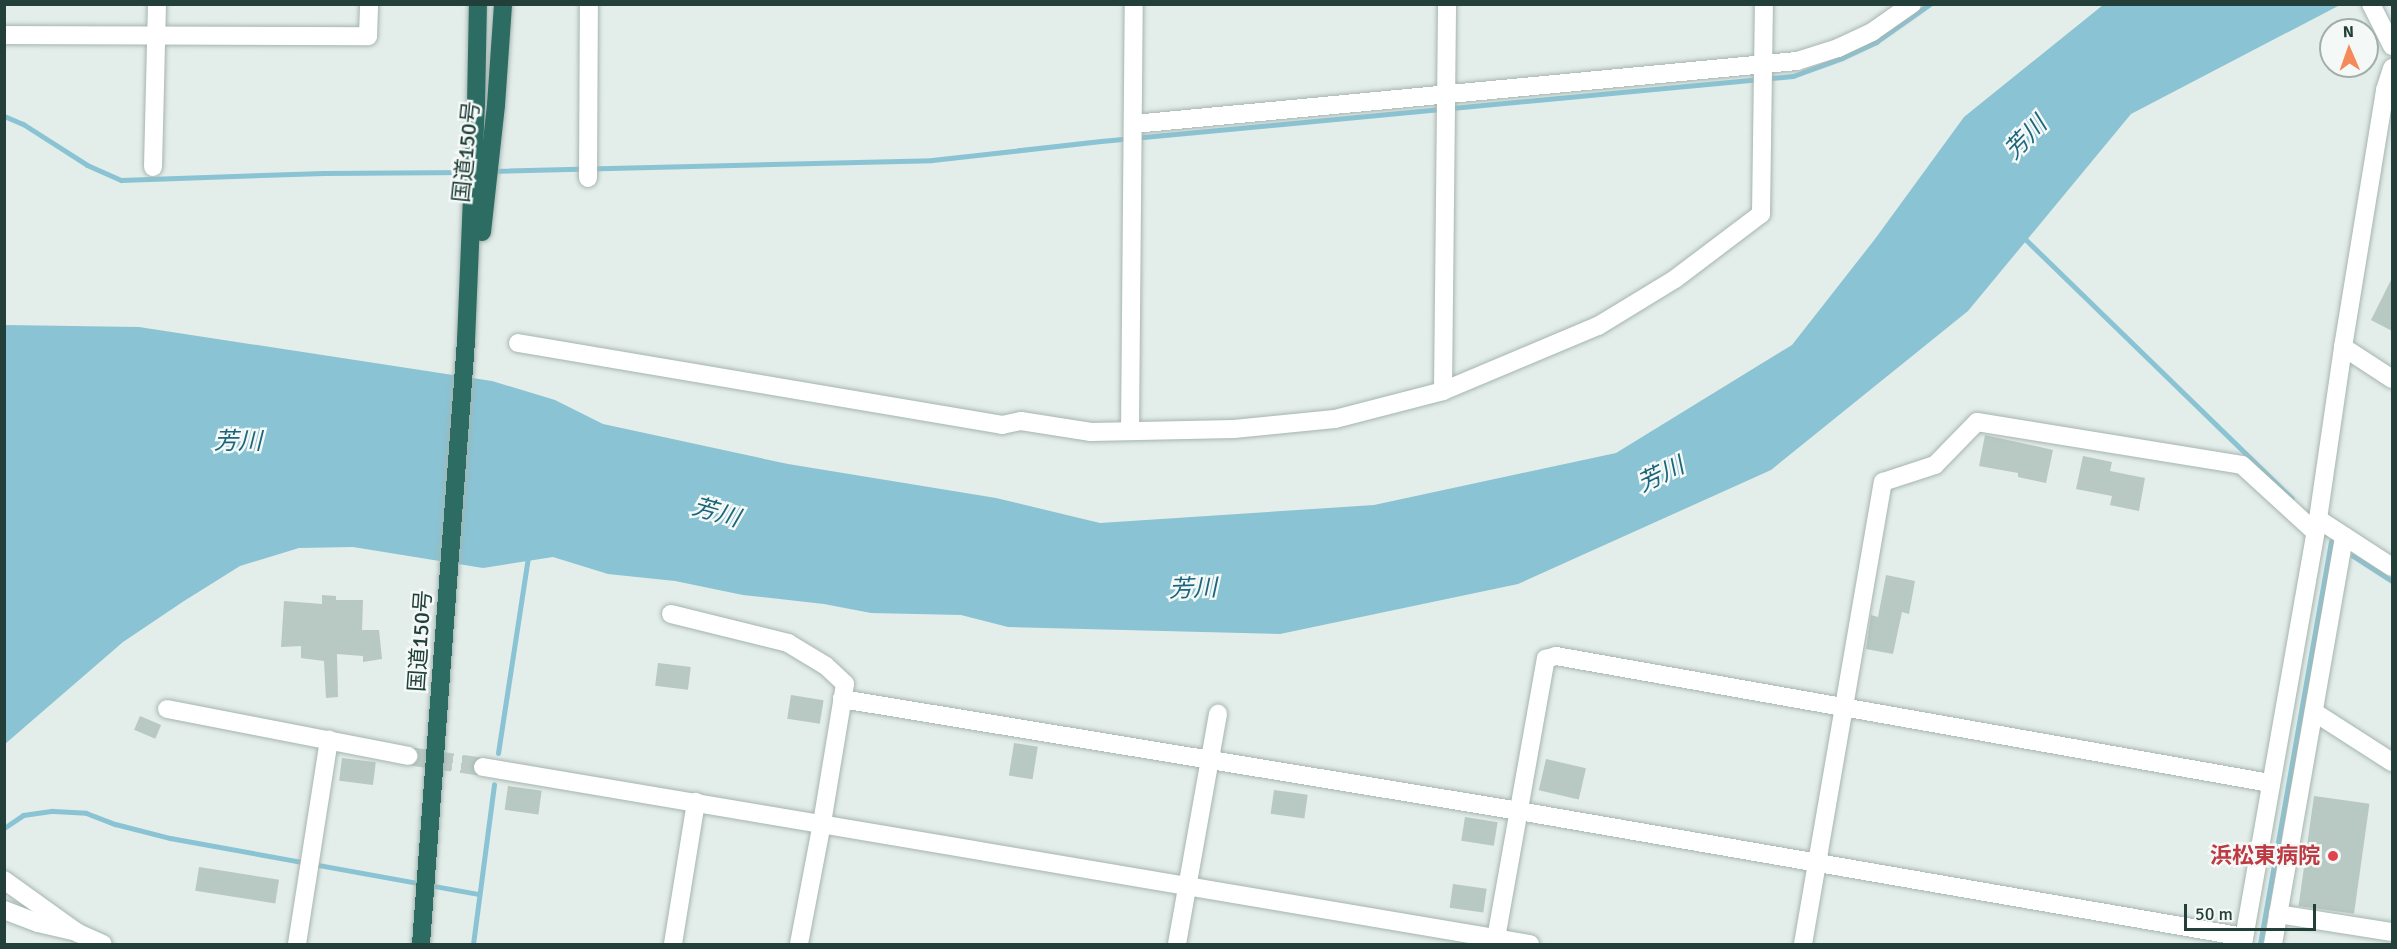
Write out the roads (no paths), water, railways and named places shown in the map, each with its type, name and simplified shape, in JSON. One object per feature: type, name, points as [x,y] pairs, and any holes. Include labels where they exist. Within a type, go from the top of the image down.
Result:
[{"type":"highway","name":"国道150号","points":[[421,945],[466,341],[477,105],[478,4]]},
{"type":"highway","name":"国道150号","points":[[466,341],[496,105],[503,4]]},
{"type":"street","points":[[153,167],[157,4]]},
{"type":"street","points":[[4,35],[368,36],[369,4]]},
{"type":"street","points":[[588,178],[589,4]]},
{"type":"street","points":[[1130,431],[1134,4]]},
{"type":"street","points":[[1443,391],[1447,4]]},
{"type":"street","points":[[518,344],[620,358],[1002,425],[1021,421],[1091,432],[1234,429],[1335,418],[1443,391],[1598,326],[1675,279],[1761,214],[1764,4]]},
{"type":"street","points":[[1134,125],[1797,61],[1838,48],[1872,33],[1912,4]]},
{"type":"street","points":[[2371,4],[2392,46]]},
{"type":"street","points":[[842,699],[1816,862],[2243,941],[2317,526],[2343,347],[2385,90],[2392,68]]},
{"type":"street","points":[[2343,347],[2392,379]]},
{"type":"street","points":[[1803,945],[1883,482],[1935,465],[1977,422],[2241,465],[2317,526],[2344,536],[2392,567]]},
{"type":"street","points":[[2273,945],[2344,536]]},
{"type":"street","points":[[671,614],[788,643],[826,666],[844,684],[822,823],[799,945]]},
{"type":"street","points":[[1496,942],[1546,659],[1556,656],[2270,783]]},
{"type":"street","points":[[166,709],[330,739],[408,756]]},
{"type":"street","points":[[2314,712],[2392,762]]},
{"type":"street","points":[[1177,945],[1218,714]]},
{"type":"street","points":[[297,945],[330,739]]},
{"type":"street","points":[[483,767],[1186,885],[1496,942],[1530,945]]},
{"type":"street","points":[[673,945],[696,802]]},
{"type":"street","points":[[4,880],[78,933],[103,945]]},
{"type":"street","points":[[4,910],[38,923],[78,933]]},
{"type":"street","points":[[2278,914],[2392,932]]},
{"type":"water","name":"芳川","points":[[2103,5],[2340,5],[2131,114],[1968,311],[1771,470],[1518,584],[1280,634],[1008,627],[961,615],[871,613],[824,604],[743,595],[675,581],[608,574],[553,557],[483,568],[353,547],[299,548],[240,566],[184,601],[123,642],[5,744],[5,325],[139,327],[492,381],[555,400],[603,424],[788,464],[996,498],[1100,523],[1374,505],[1616,453],[1792,345],[1875,239],[1964,117]]},
{"type":"waterway","points":[[490,171],[932,160],[1101,141],[1793,76],[1842,58],[1876,42],[1930,4]]},
{"type":"waterway","points":[[4,116],[23,124],[87,165],[121,180],[324,173],[469,172]]},
{"type":"waterway","points":[[2022,236],[2291,498]]},
{"type":"waterway","points":[[2260,944],[2331,541]]},
{"type":"waterway","points":[[498,753],[528,556]]},
{"type":"waterway","points":[[2353,556],[2392,581]]},
{"type":"waterway","points":[[473,944],[494,784]]},
{"type":"waterway","points":[[4,828],[23,815],[53,811],[86,813],[115,824],[170,838],[479,894]]},
{"type":"tunnel","points":[[408,756],[483,767]]},
{"type":"place","name":"浜松東病院","points":[[2333,856]]}]
